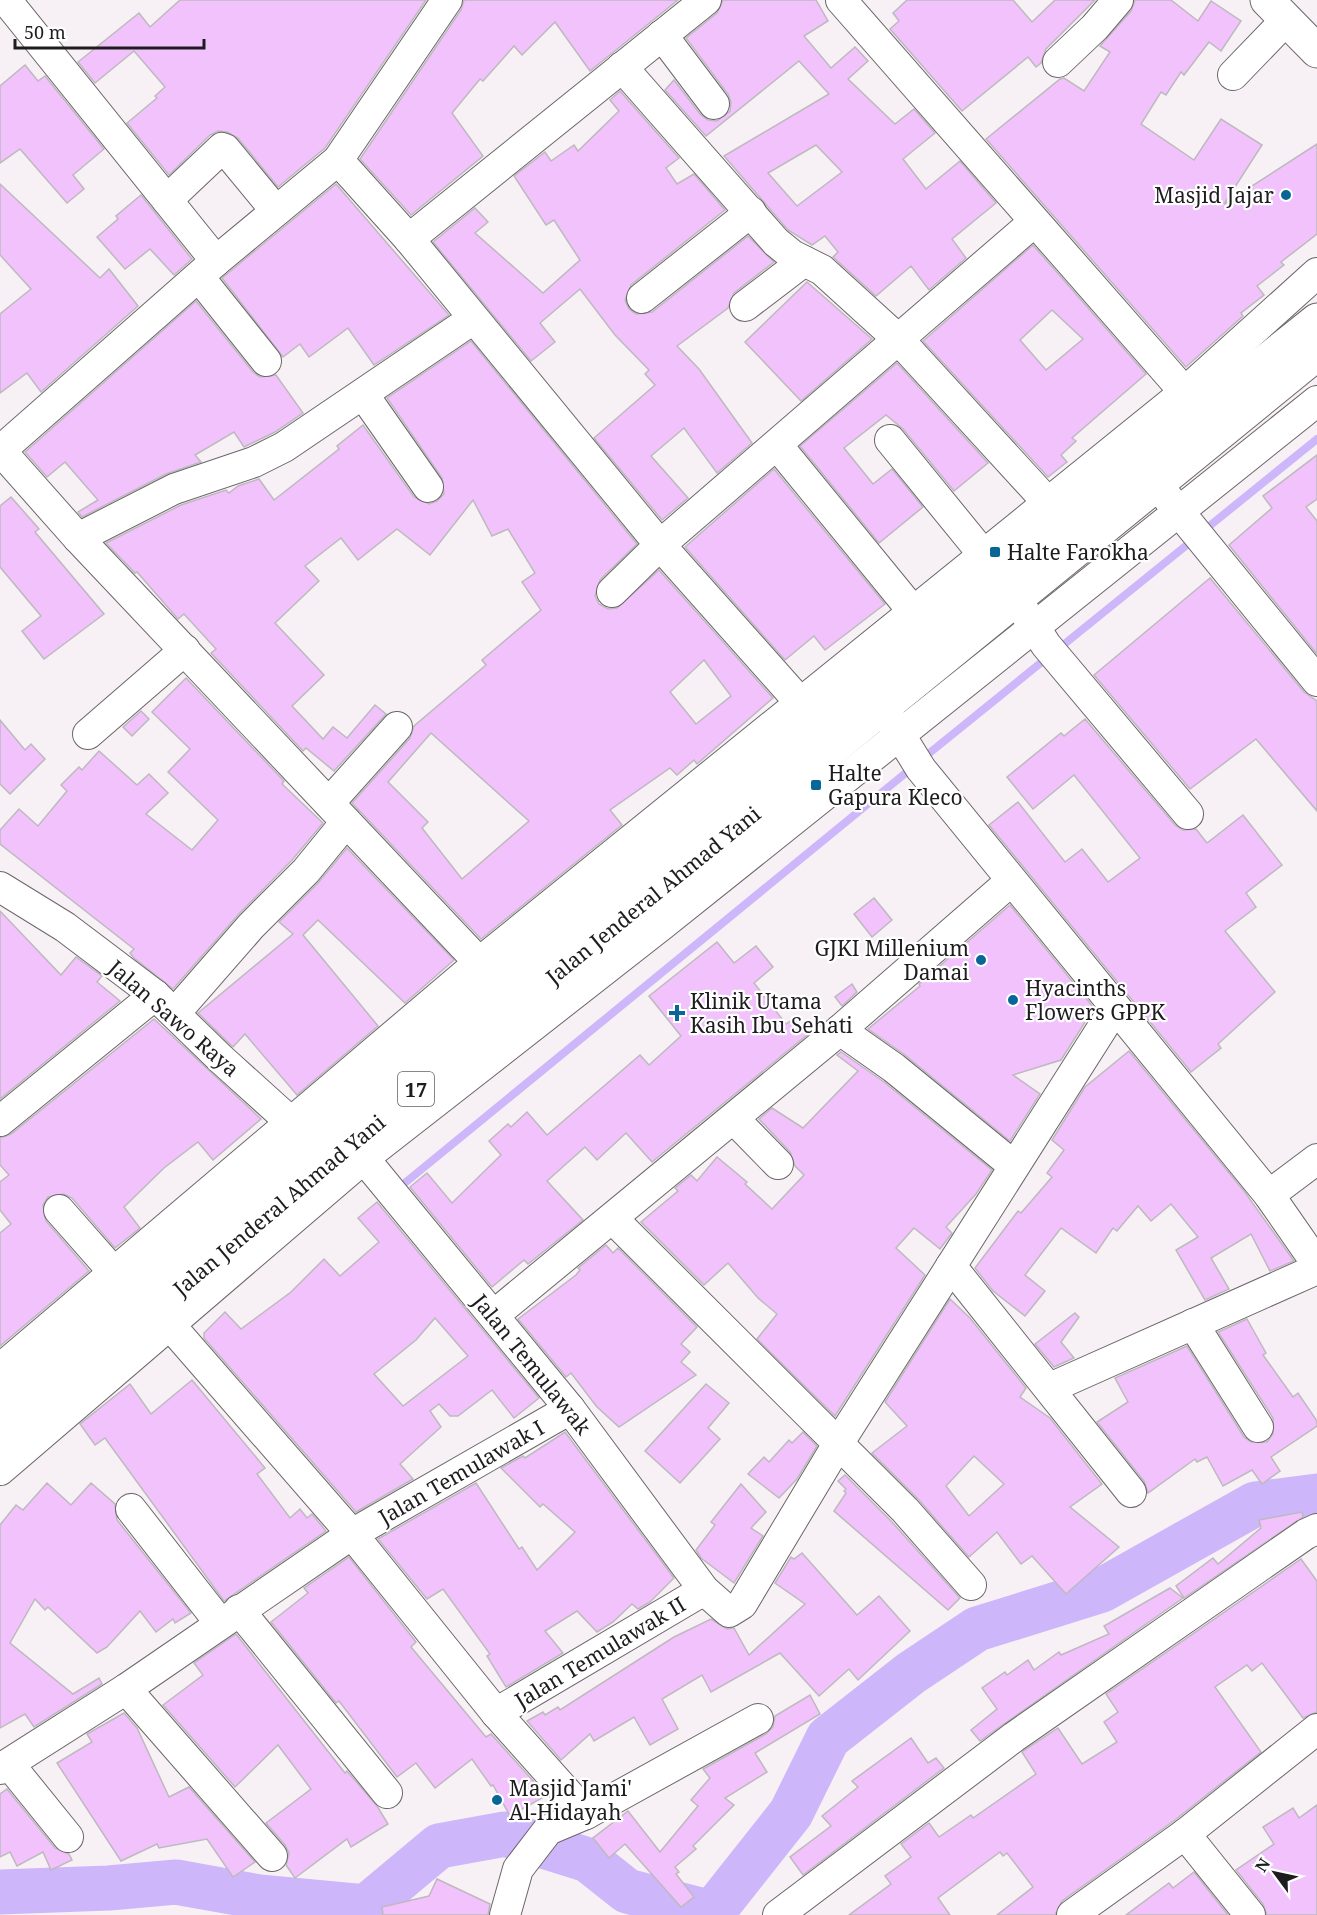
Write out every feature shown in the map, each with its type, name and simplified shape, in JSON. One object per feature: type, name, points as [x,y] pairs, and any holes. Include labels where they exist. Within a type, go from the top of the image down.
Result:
[{"type":"main road","points":[[1290,12],[1317,51]]},
{"type":"main road","name":"17","points":[[819,724],[897,728],[1001,577],[1056,512],[1193,402],[1317,320]]},
{"type":"main road","name":"17","points":[[819,724],[922,623],[1156,486],[1317,354]]},
{"type":"main road","name":"Jalan Jenderal Ahmad Yani","points":[[0,1436],[80,1386],[142,1299],[247,1176],[489,972],[612,873],[819,724]]},
{"type":"main road","name":"Jalan Jenderal Ahmad Yani","points":[[0,1402],[18,1364],[259,1235],[503,1032],[697,878],[819,724]]},
{"type":"street","points":[[6,0],[167,200],[266,362]]},
{"type":"street","points":[[447,0],[338,160],[208,269],[0,450],[78,538],[489,972]]},
{"type":"street","points":[[409,239],[706,0]]},
{"type":"street","points":[[841,0],[1193,402],[1317,273]]},
{"type":"street","points":[[1058,62],[1095,27],[1118,0]]},
{"type":"street","points":[[1233,75],[1290,12]]},
{"type":"street","points":[[662,35],[714,104]]},
{"type":"street","points":[[622,67],[752,212],[776,242],[822,270],[899,340],[1056,512]]},
{"type":"street","points":[[167,200],[222,148],[225,148],[276,211]]},
{"type":"street","points":[[338,160],[409,239],[660,545],[819,724]]},
{"type":"street","points":[[642,298],[752,212]]},
{"type":"street","points":[[612,592],[660,545],[1034,222]]},
{"type":"street","points":[[745,306],[804,261]]},
{"type":"street","points":[[78,538],[174,489],[254,462],[284,447],[474,319]]},
{"type":"street","points":[[697,878],[897,728],[1047,645],[1195,530],[1316,405],[1291,376]]},
{"type":"street","points":[[363,394],[428,487]]},
{"type":"street","points":[[890,440],[1001,577],[1047,645],[1188,814]]},
{"type":"street","points":[[777,445],[922,623]]},
{"type":"street","points":[[1156,486],[1316,676]]},
{"type":"street","points":[[88,734],[185,650]]},
{"type":"street","points":[[0,1121],[165,1004],[306,871],[338,812],[397,727]]},
{"type":"street","points":[[897,728],[921,769],[1269,1195],[1317,1264]]},
{"type":"street","points":[[494,1315],[734,1119],[1011,881]]},
{"type":"street","name":"Jalan Sawo Raya","points":[[0,887],[65,927],[165,1004],[221,1059],[300,1130]]},
{"type":"street","points":[[838,1444],[1115,1008]]},
{"type":"street","points":[[840,1030],[894,1068],[1014,1166]]},
{"type":"street","points":[[734,1119],[778,1164]]},
{"type":"street","name":"Jalan Temulawak","points":[[358,1151],[570,1409],[704,1590],[729,1612],[742,1604],[838,1444]]},
{"type":"street","points":[[1269,1195],[1317,1159]]},
{"type":"street","points":[[59,1210],[193,1353],[352,1534],[496,1713],[586,1814]]},
{"type":"street","points":[[614,1219],[905,1510],[971,1585]]},
{"type":"street","points":[[951,1266],[1131,1492]]},
{"type":"street","points":[[1050,1388],[1317,1269]]},
{"type":"street","points":[[1193,1324],[1258,1427]]},
{"type":"street","points":[[0,1470],[80,1386]]},
{"type":"street","name":"Jalan Temulawak I","points":[[4,1766],[126,1689],[352,1534],[570,1409]]},
{"type":"street","points":[[131,1509],[387,1793]]},
{"type":"street","points":[[792,1911],[1014,1737],[1317,1529]]},
{"type":"street","name":"Jalan Temulawak II","points":[[496,1713],[704,1590]]},
{"type":"street","points":[[126,1689],[272,1856]]},
{"type":"street","points":[[505,1915],[518,1869],[548,1830],[586,1814],[758,1719]]},
{"type":"street","points":[[1072,1915],[1185,1834],[1317,1729]]},
{"type":"street","points":[[4,1766],[68,1837]]},
{"type":"street","points":[[1185,1834],[1250,1915]]},
{"type":"building","points":[[180,0],[426,0],[325,148],[278,187],[238,138],[227,132],[218,131],[210,135],[169,175],[127,123],[157,98],[155,96],[165,87],[134,51],[95,83],[78,62],[139,13],[150,27]]},
{"type":"building","points":[[464,0],[678,0],[590,71],[555,22],[522,55],[514,46],[483,81],[480,79],[452,113],[483,156],[411,215],[360,159],[461,10]]},
{"type":"building","points":[[723,0],[816,0],[828,21],[804,36],[831,68],[855,47],[868,61],[848,79],[895,124],[914,109],[935,133],[903,159],[926,189],[960,161],[996,203],[952,239],[966,258],[929,290],[911,266],[876,296],[833,257],[838,252],[825,236],[812,245],[788,230],[724,156],[829,94],[799,61],[706,136],[665,90],[674,80],[700,114],[708,120],[717,121],[730,111],[731,102],[728,94],[686,38],[717,13]],"holes":[[[816,145],[842,172],[797,206],[768,173]]]},
{"type":"building","points":[[907,0],[1013,0],[1032,22],[1055,0],[1095,0],[1046,49],[1041,63],[1036,67],[1028,57],[962,111],[890,29],[899,21],[893,13]]},
{"type":"building","points":[[1135,0],[1171,0],[1198,21],[1211,1],[1241,21],[1221,51],[1209,42],[1184,75],[1181,72],[1166,95],[1161,92],[1141,124],[1194,160],[1221,119],[1262,145],[1224,204],[1317,144],[1317,234],[1281,262],[1284,265],[1257,286],[1264,295],[1241,313],[1243,316],[1186,367],[986,139],[1060,79],[1064,78],[1084,91],[1110,52],[1100,46],[1131,11]]},
{"type":"building","points":[[25,65],[38,81],[45,76],[104,149],[73,175],[84,189],[67,203],[20,149],[0,163],[0,86]]},
{"type":"building","points":[[620,91],[679,158],[666,168],[677,184],[694,174],[725,210],[631,285],[625,300],[629,309],[636,314],[652,312],[748,236],[774,262],[734,293],[728,308],[677,346],[699,369],[752,443],[717,473],[684,428],[651,456],[688,498],[662,520],[594,438],[655,385],[645,374],[649,370],[615,335],[580,289],[540,323],[555,342],[531,361],[433,242],[475,208],[488,222],[475,233],[543,293],[580,260],[554,220],[546,225],[514,176],[545,152],[551,161],[574,145],[578,151],[619,111],[610,100]]},
{"type":"building","points":[[0,184],[100,278],[109,269],[138,306],[41,392],[27,373],[0,393],[0,314],[31,289],[0,255]]},
{"type":"building","points":[[336,184],[449,315],[374,365],[348,328],[309,357],[300,344],[283,357],[222,278]]},
{"type":"building","points":[[141,195],[192,259],[174,275],[150,249],[125,269],[97,237],[118,219],[116,216]]},
{"type":"building","points":[[1033,245],[1146,374],[1072,438],[1076,441],[1061,455],[1067,462],[1048,477],[923,341]],"holes":[[[1052,310],[1083,339],[1046,370],[1020,340]]]},
{"type":"building","points":[[807,282],[872,339],[801,401],[745,342]]},
{"type":"building","points":[[196,301],[253,372],[260,377],[276,375],[303,413],[275,432],[244,447],[234,432],[195,455],[201,462],[166,474],[82,517],[78,512],[98,500],[65,462],[47,477],[25,452]]},
{"type":"building","points":[[471,341],[637,544],[600,580],[595,596],[599,604],[608,609],[617,608],[659,570],[773,698],[697,764],[694,760],[677,775],[670,768],[610,810],[622,825],[481,939],[352,803],[410,738],[414,726],[486,665],[482,660],[541,610],[522,582],[535,573],[508,529],[492,536],[473,500],[430,555],[397,529],[358,560],[341,538],[305,566],[319,581],[275,623],[324,675],[292,706],[323,739],[333,727],[347,738],[375,705],[386,714],[334,771],[306,748],[303,751],[211,653],[216,649],[184,614],[178,619],[137,572],[135,573],[106,543],[181,505],[226,490],[229,493],[238,486],[259,479],[274,500],[339,449],[337,446],[363,425],[414,497],[429,504],[437,501],[444,494],[442,478],[387,398]],"holes":[[[704,660],[731,696],[696,724],[670,692]],[[431,733],[529,821],[462,879],[422,828],[428,822],[388,782]]]},
{"type":"building","points":[[897,363],[988,463],[954,491],[903,429],[886,415],[844,448],[873,484],[892,469],[923,507],[879,543],[800,446]]},
{"type":"building","points":[[1317,455],[1317,499],[1306,507],[1317,521],[1317,654],[1229,545],[1272,508],[1263,496]]},
{"type":"building","points":[[774,469],[885,604],[825,650],[814,636],[785,660],[685,547]]},
{"type":"building","points":[[11,497],[39,529],[35,532],[104,614],[44,659],[22,631],[41,616],[0,567],[0,506]]},
{"type":"building","points":[[1210,578],[1304,692],[1317,701],[1317,811],[1256,739],[1190,789],[1094,675]]},
{"type":"building","points":[[186,678],[284,781],[282,784],[323,823],[293,859],[238,915],[173,989],[134,958],[130,953],[134,949],[0,844],[0,830],[19,809],[38,826],[67,791],[61,785],[79,767],[82,770],[99,751],[137,785],[149,774],[168,793],[146,814],[192,850],[218,820],[168,772],[190,749],[152,712]]},
{"type":"building","points":[[141,711],[149,719],[132,736],[123,727]]},
{"type":"building","points":[[1085,719],[1175,825],[1183,830],[1196,829],[1207,843],[1243,815],[1282,865],[1246,893],[1256,907],[1225,931],[1275,992],[1218,1044],[1221,1048],[1191,1072],[989,825],[1018,802],[1065,862],[1082,849],[1108,882],[1140,858],[1074,775],[1033,809],[1007,777],[1061,733],[1064,736]]},
{"type":"building","points":[[0,720],[25,750],[31,744],[45,759],[10,794],[0,784]]},
{"type":"building","points":[[347,848],[454,960],[405,1003],[318,920],[303,935],[378,1026],[297,1095],[245,1034],[233,1047],[198,1013],[293,934],[279,922],[318,883]]},
{"type":"building","points":[[874,898],[892,920],[872,937],[854,914]]},
{"type":"building","points":[[1010,905],[1094,1008],[1061,1060],[1013,1075],[1040,1094],[1010,1141],[905,1055],[868,1029],[920,986],[919,984]]},
{"type":"building","points":[[0,911],[61,975],[76,957],[102,976],[97,982],[120,1001],[0,1099]]},
{"type":"building","points":[[717,942],[734,963],[756,946],[773,967],[754,983],[786,1024],[795,1018],[807,1035],[652,1162],[626,1133],[597,1160],[585,1147],[547,1181],[583,1220],[528,1264],[524,1260],[492,1287],[410,1187],[427,1173],[452,1203],[501,1155],[489,1141],[508,1124],[511,1127],[527,1112],[547,1135],[640,1055],[649,1065],[681,1036],[649,996]]},
{"type":"building","points":[[852,984],[857,992],[842,1006],[835,997]]},
{"type":"building","points":[[154,1019],[261,1119],[213,1160],[198,1142],[164,1168],[124,1207],[140,1228],[115,1248],[72,1198],[64,1194],[48,1197],[43,1205],[46,1221],[89,1271],[0,1346],[0,1233],[11,1224],[0,1210],[0,1182],[9,1175],[0,1165],[0,1138],[11,1134]]},
{"type":"building","points":[[1129,1051],[1244,1191],[1294,1261],[1270,1271],[1251,1234],[1211,1258],[1229,1289],[1205,1300],[1176,1250],[1198,1237],[1171,1204],[1151,1221],[1138,1206],[1117,1231],[1113,1228],[1096,1253],[1061,1228],[1025,1275],[1045,1291],[1025,1316],[993,1291],[975,1268],[1018,1211],[1021,1213],[1052,1177],[1047,1173],[1064,1150],[1052,1140],[1085,1087]]},
{"type":"building","points":[[841,1052],[884,1082],[992,1170],[976,1194],[946,1227],[952,1233],[940,1249],[914,1228],[896,1248],[925,1275],[835,1416],[757,1339],[777,1314],[758,1298],[728,1263],[704,1285],[641,1222],[678,1191],[675,1188],[691,1175],[697,1181],[717,1157],[747,1182],[745,1184],[772,1209],[804,1175],[795,1166],[790,1152],[759,1119],[772,1108],[803,1128],[858,1071],[837,1055]]},
{"type":"building","points":[[377,1202],[539,1398],[514,1418],[492,1390],[458,1416],[450,1416],[439,1404],[430,1411],[441,1427],[400,1464],[413,1479],[356,1512],[204,1338],[204,1333],[225,1312],[241,1329],[291,1292],[324,1259],[340,1276],[379,1242],[358,1218]],"holes":[[[435,1318],[468,1356],[403,1406],[374,1374],[416,1340]]]},
{"type":"building","points":[[606,1245],[613,1253],[618,1248],[697,1327],[681,1344],[690,1352],[681,1362],[696,1375],[619,1427],[597,1407],[571,1373],[566,1377],[518,1319],[576,1275],[580,1270],[578,1268]]},
{"type":"building","points":[[950,1299],[970,1318],[1026,1388],[1020,1397],[1050,1418],[1102,1484],[1070,1507],[1119,1547],[1066,1594],[1032,1556],[1021,1564],[997,1532],[969,1557],[918,1499],[872,1453],[907,1426],[885,1402]],"holes":[[[974,1456],[1004,1484],[969,1516],[946,1486]]]},
{"type":"building","points":[[1075,1313],[1079,1317],[1061,1342],[1074,1358],[1054,1367],[1035,1344]]},
{"type":"building","points":[[1247,1319],[1266,1353],[1263,1355],[1293,1397],[1298,1393],[1317,1421],[1317,1426],[1271,1457],[1280,1471],[1262,1484],[1252,1470],[1223,1486],[1207,1457],[1197,1462],[1195,1459],[1148,1493],[1144,1481],[1097,1422],[1128,1402],[1115,1378],[1187,1346],[1244,1437],[1251,1442],[1267,1442],[1273,1434],[1273,1418],[1218,1332]]},
{"type":"building","points":[[192,1380],[265,1468],[257,1474],[290,1518],[300,1509],[307,1518],[312,1514],[326,1531],[224,1601],[105,1438],[95,1445],[80,1424],[130,1384],[151,1414]]},
{"type":"building","points":[[706,1384],[729,1403],[708,1428],[720,1439],[680,1483],[645,1451]]},
{"type":"building","points":[[565,1432],[674,1578],[650,1602],[638,1609],[632,1604],[613,1622],[597,1632],[577,1611],[545,1631],[563,1653],[506,1687],[487,1656],[490,1654],[443,1589],[427,1599],[378,1539],[476,1483],[519,1549],[522,1547],[537,1570],[575,1532],[543,1504],[540,1507],[501,1468],[523,1456],[525,1458]]},
{"type":"building","points":[[803,1432],[817,1446],[797,1479],[779,1498],[748,1474],[764,1457],[769,1462],[789,1440],[792,1443]]},
{"type":"building","points":[[845,1475],[892,1522],[960,1598],[948,1610],[834,1511],[846,1493],[844,1491],[846,1489],[838,1481]]},
{"type":"building","points":[[47,1483],[71,1505],[91,1483],[115,1504],[117,1520],[191,1613],[175,1623],[173,1619],[156,1632],[140,1611],[107,1647],[97,1653],[48,1607],[45,1610],[35,1599],[10,1643],[73,1694],[99,1678],[102,1684],[34,1727],[25,1714],[0,1728],[0,1525],[16,1505],[23,1510]]},
{"type":"building","points":[[741,1484],[766,1512],[751,1528],[763,1536],[734,1583],[701,1558],[696,1550],[715,1525],[711,1522]]},
{"type":"building","points":[[1302,1512],[1303,1517],[1184,1598],[1176,1586],[1213,1558],[1218,1564],[1261,1528],[1259,1520]]},
{"type":"building","points":[[802,1553],[857,1615],[879,1596],[910,1631],[858,1680],[849,1669],[819,1696],[780,1653],[711,1692],[702,1675],[662,1699],[678,1729],[650,1745],[634,1717],[594,1741],[590,1734],[561,1760],[527,1721],[543,1712],[545,1715],[558,1707],[560,1710],[674,1637],[711,1619],[727,1629],[734,1628],[749,1655],[805,1604],[775,1583],[791,1557],[794,1559]]},
{"type":"building","points":[[349,1557],[416,1642],[411,1647],[486,1737],[491,1734],[536,1784],[542,1798],[510,1816],[493,1785],[491,1786],[472,1759],[435,1788],[416,1763],[397,1777],[339,1701],[336,1703],[271,1622],[308,1593],[304,1588]]},
{"type":"building","points":[[1301,1559],[1317,1581],[1317,1712],[1303,1718],[1262,1663],[1252,1671],[1247,1665],[1215,1687],[1261,1752],[1175,1820],[1062,1901],[1055,1915],[997,1915],[1033,1887],[1007,1853],[1003,1856],[1000,1852],[938,1898],[950,1915],[849,1915],[891,1884],[885,1876],[911,1857],[901,1844],[929,1823],[939,1837],[971,1815],[973,1818],[1036,1774],[1022,1752],[1058,1728],[1082,1764],[1117,1742],[1104,1722],[1118,1712],[1106,1694]]},
{"type":"building","points":[[1170,1588],[1183,1598],[980,1741],[971,1730],[997,1709],[982,1688],[1005,1672],[1007,1675],[1028,1660],[1034,1670],[1059,1652],[1061,1655],[1109,1634],[1104,1626]]},
{"type":"building","points":[[236,1634],[345,1773],[347,1771],[377,1806],[388,1824],[351,1847],[347,1839],[295,1878],[286,1865],[289,1853],[285,1845],[266,1823],[311,1789],[278,1745],[235,1787],[163,1705],[203,1675],[194,1663]]},
{"type":"building","points":[[810,1695],[820,1714],[755,1753],[767,1772],[725,1798],[734,1805],[693,1846],[696,1849],[675,1867],[679,1872],[676,1874],[694,1897],[681,1907],[625,1844],[609,1858],[593,1838],[628,1811],[660,1852],[698,1806],[691,1800],[710,1778],[703,1769],[766,1734],[773,1727],[775,1716]]},
{"type":"building","points":[[124,1713],[137,1728],[169,1797],[189,1787],[255,1862],[233,1877],[207,1839],[159,1848],[157,1844],[121,1861],[57,1763],[92,1742],[87,1734]]},
{"type":"building","points":[[911,1738],[928,1763],[936,1758],[944,1768],[803,1875],[790,1857],[831,1826],[822,1816],[858,1787],[852,1781]]},
{"type":"building","points":[[7,1789],[55,1848],[69,1854],[72,1860],[51,1870],[43,1852],[17,1866],[10,1852],[0,1857],[0,1794]]},
{"type":"building","points":[[1317,1805],[1317,1915],[1267,1915],[1263,1904],[1236,1870],[1274,1844],[1263,1827],[1293,1808],[1299,1818]]},
{"type":"building","points":[[1194,1872],[1228,1915],[1126,1915],[1169,1883],[1173,1888]]},
{"type":"building","points":[[437,1879],[490,1904],[488,1915],[383,1915],[382,1907],[429,1896]]},
{"type":"waterway","points":[[1202,532],[1317,439]]},
{"type":"waterway","points":[[1057,650],[1193,540]]},
{"type":"waterway","points":[[922,759],[1048,657]]},
{"type":"waterway","points":[[406,1182],[913,767]]},
{"type":"waterway","points":[[0,1892],[109,1888],[176,1882],[259,1897],[366,1907],[439,1846],[505,1834],[588,1860],[627,1891],[712,1913],[791,1813],[828,1738],[911,1673],[977,1629],[1102,1590],[1255,1504],[1317,1496]]},
{"type":"place","name":"Masjid Jajar","points":[[1286,195]]},
{"type":"place","name":"Halte Farokha","points":[[995,552]]},
{"type":"place","name":"Halte Gapura Kleco","points":[[816,785]]},
{"type":"place","name":"GJKI Millenium Damai","points":[[981,960]]},
{"type":"place","name":"Hyacinths Flowers GPPK","points":[[1013,1000]]},
{"type":"place","name":"Klinik Utama Kasih Ibu Sehati","points":[[677,1013]]},
{"type":"place","name":"Masjid Jami' Al-Hidayah","points":[[497,1800]]}]
